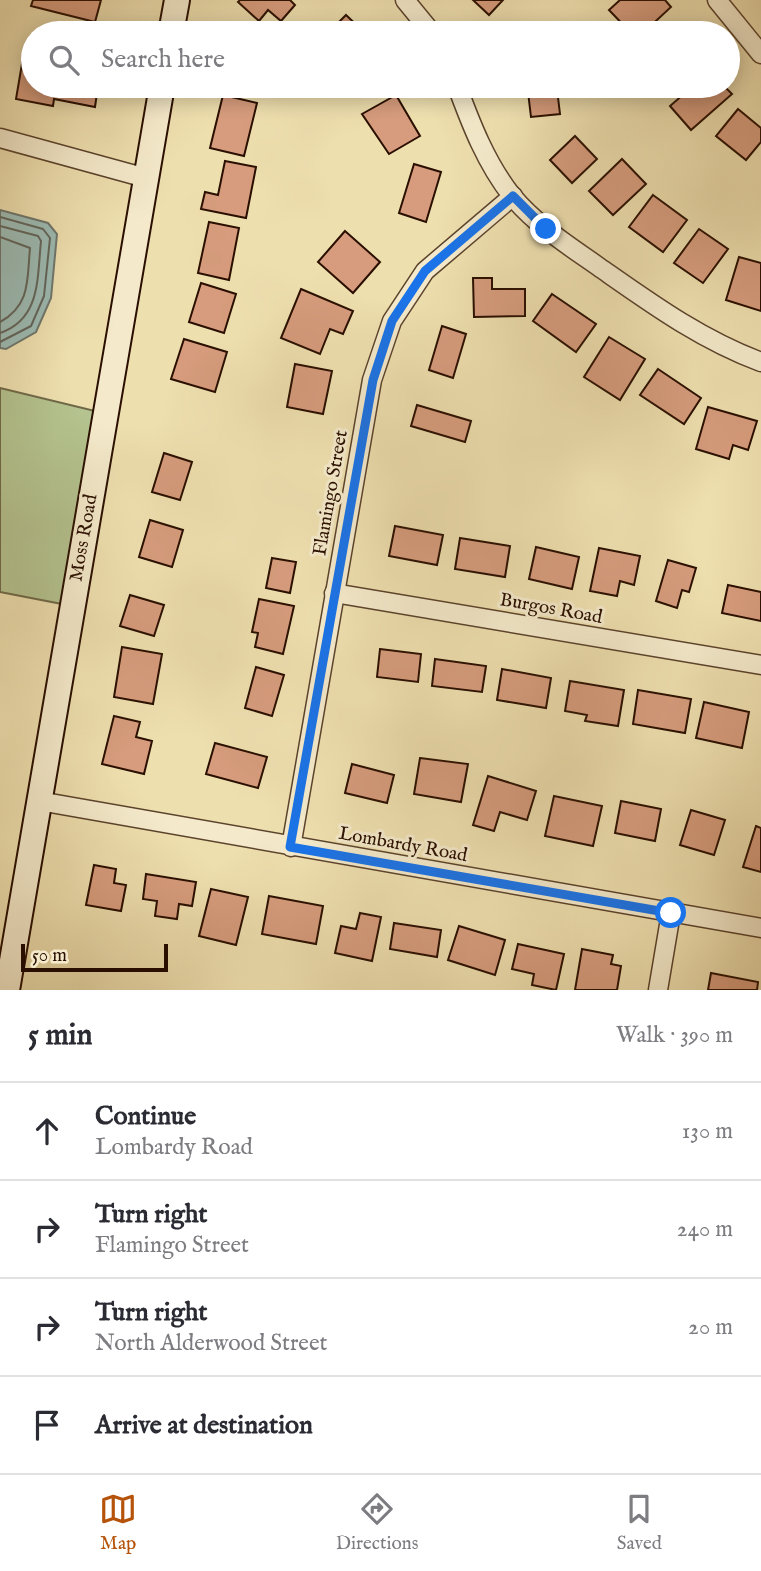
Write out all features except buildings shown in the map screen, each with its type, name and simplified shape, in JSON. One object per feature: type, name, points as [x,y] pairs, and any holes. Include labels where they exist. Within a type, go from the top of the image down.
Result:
[{"type":"street","points":[[173,21],[177,0]]},
{"type":"street","points":[[404,0],[422,21]]},
{"type":"street","points":[[717,0],[734,21]]},
{"type":"street","points":[[740,28],[761,54]]},
{"type":"street","name":"Moss Road","points":[[6,990],[160,98]]},
{"type":"street","points":[[462,98],[487,158],[513,196],[546,229],[684,327],[722,347],[761,362]]},
{"type":"street","points":[[0,138],[146,178]]},
{"type":"street","name":"Flamingo Street","points":[[290,847],[373,380],[392,321],[425,271],[513,196]]},
{"type":"street","name":"Burgos Road","points":[[334,593],[761,665]]},
{"type":"street","name":"Lombardy Road","points":[[39,802],[761,928]]},
{"type":"street","points":[[658,990],[671,913]]},
{"type":"green space","points":[[0,388],[95,411],[62,604],[0,592]]},
{"type":"water","points":[[0,210],[48,223],[57,234],[51,298],[36,332],[6,349],[0,348]]},
{"type":"route","points":[[546,229],[513,196],[425,271],[392,321],[373,380],[290,847],[671,913]]}]
